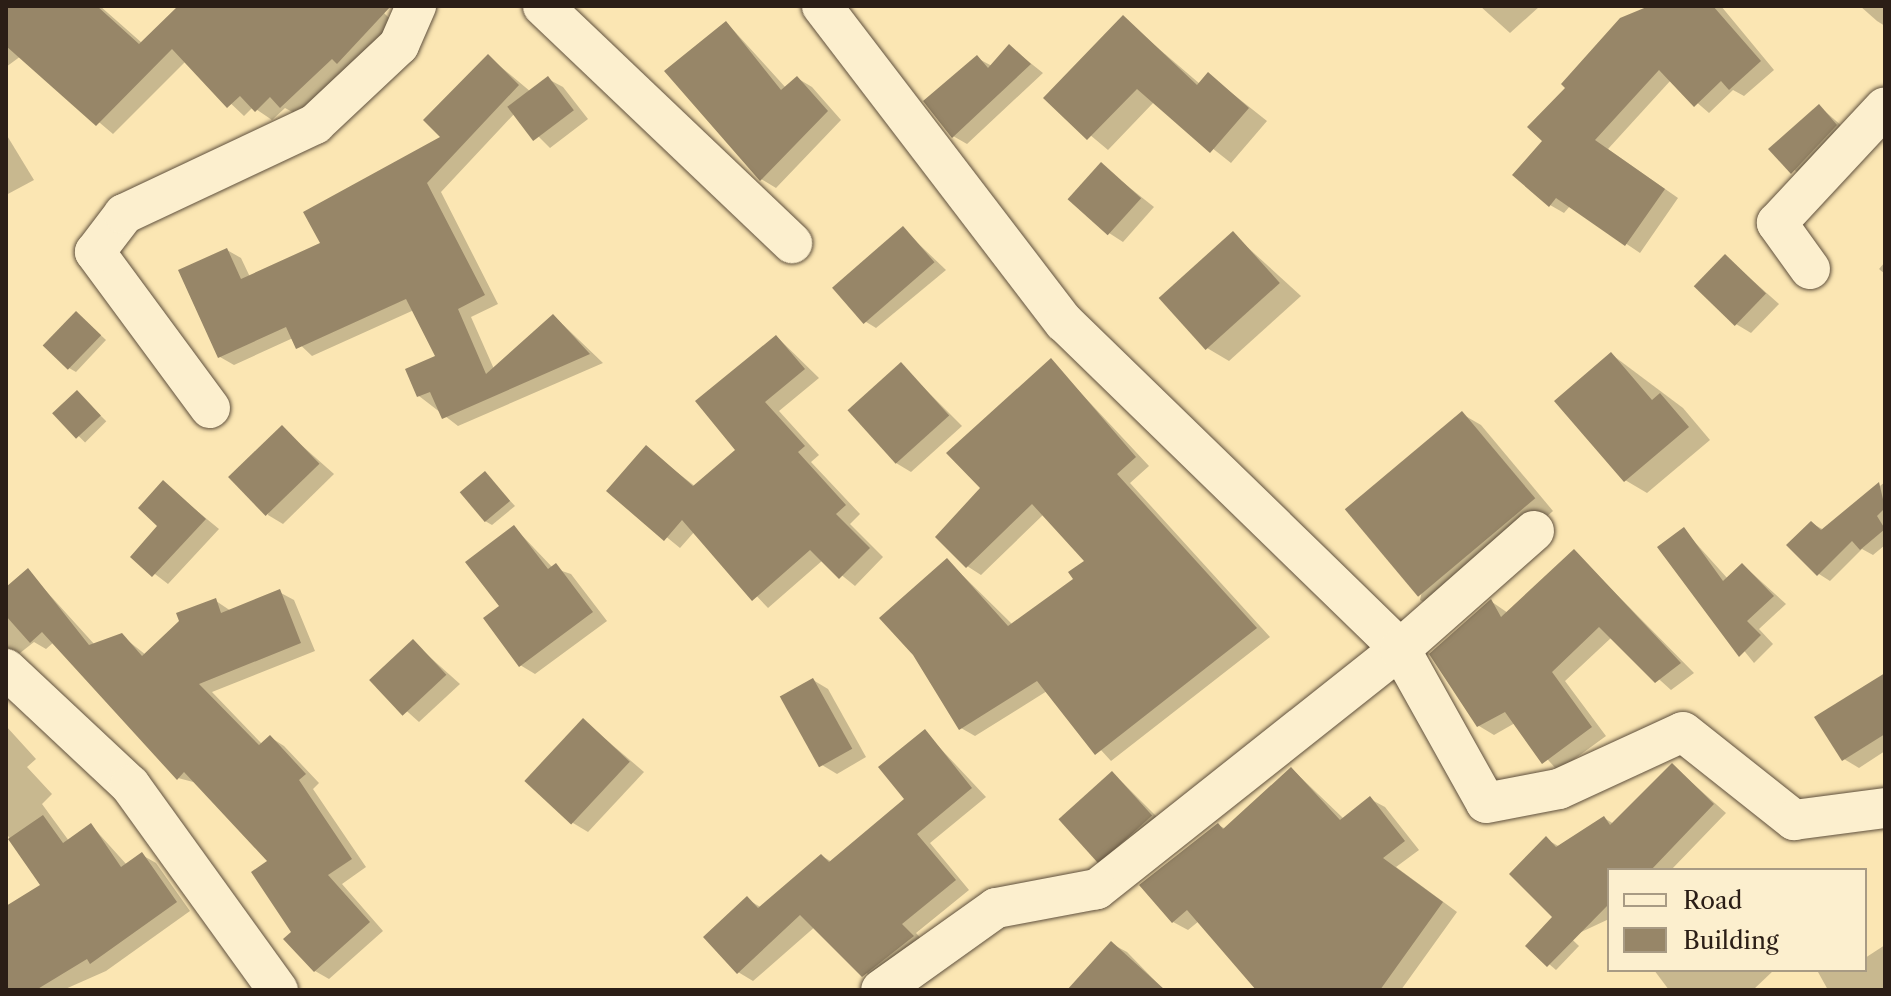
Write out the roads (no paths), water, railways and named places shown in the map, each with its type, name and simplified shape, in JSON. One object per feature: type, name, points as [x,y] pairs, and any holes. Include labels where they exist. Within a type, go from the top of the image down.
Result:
[{"type":"street","points":[[210,408],[95,252],[124,214],[315,124],[399,45],[416,6]]},
{"type":"street","points":[[543,6],[792,243]]},
{"type":"street","points":[[822,6],[1064,322],[1400,649],[1486,803],[1559,789],[1683,732],[1794,820],[1885,808]]},
{"type":"street","points":[[1810,269],[1777,223],[1885,107]]},
{"type":"street","points":[[881,990],[996,908],[1097,889],[1400,649],[1534,531]]},
{"type":"street","points":[[6,669],[130,785],[278,990]]}]
